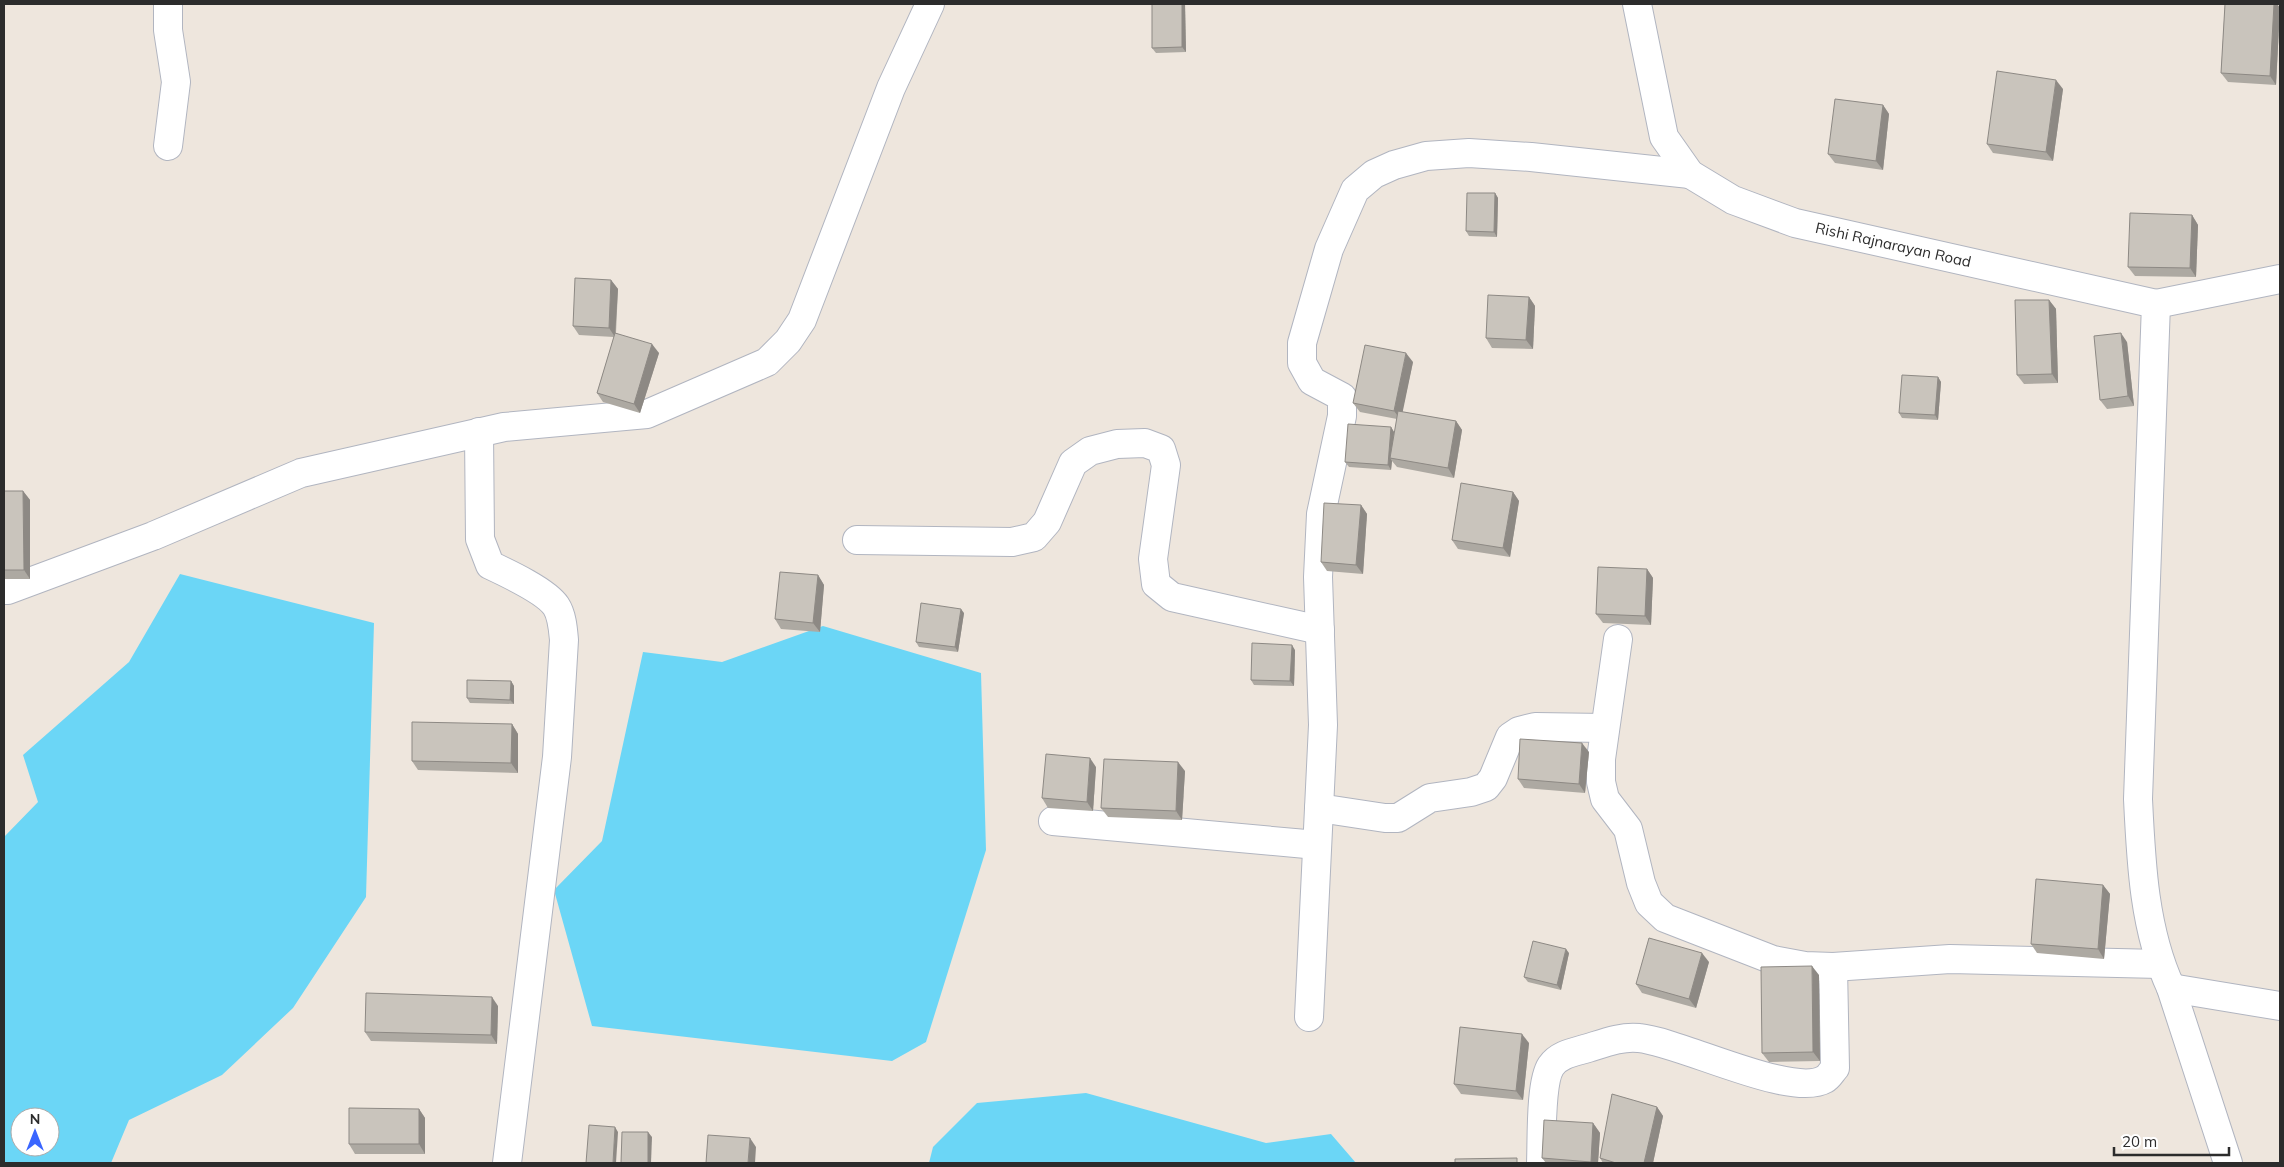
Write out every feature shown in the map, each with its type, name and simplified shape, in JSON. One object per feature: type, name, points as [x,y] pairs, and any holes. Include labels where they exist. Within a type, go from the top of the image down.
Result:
[{"type":"street","points":[[168,4],[168,30],[176,82],[168,146]]},
{"type":"street","points":[[4,590],[153,536],[301,473],[504,426],[647,414],[767,362],[788,341],[802,320],[891,88],[930,4]]},
{"type":"street","name":"Rishi Rajnarayan Road","points":[[1637,4],[1664,137],[1690,174],[1733,200],[1795,223],[2156,304],[2280,279]]},
{"type":"street","points":[[1309,1017],[1323,725],[1318,577],[1321,514],[1342,416],[1342,397],[1312,381],[1302,363],[1302,343],[1328,249],[1355,190],[1374,174],[1394,165],[1426,156],[1469,153],[1531,157],[1690,174]]},
{"type":"street","points":[[2156,304],[2138,799],[2142,874],[2166,976],[2228,1163]]},
{"type":"street","points":[[479,432],[480,539],[490,565],[524,581],[556,606],[562,622],[564,640],[557,757],[507,1163]]},
{"type":"street","points":[[857,540],[1012,542],[1034,537],[1047,522],[1073,463],[1090,451],[1117,444],[1145,443],[1161,450],[1166,465],[1153,559],[1156,584],[1172,597],[1320,630]]},
{"type":"street","points":[[1618,639],[1601,759],[1603,790],[1605,799],[1628,829],[1641,883],[1649,902],[1665,918],[1773,960],[1805,966],[1832,967],[1950,959],[2166,976],[2280,1006]]},
{"type":"street","points":[[1319,808],[1385,818],[1398,818],[1430,798],[1471,792],[1486,786],[1493,778],[1510,738],[1519,731],[1535,727],[1605,728]]},
{"type":"street","points":[[1052,821],[1317,844]]},
{"type":"street","points":[[1541,1163],[1545,1083],[1551,1066],[1561,1056],[1571,1053],[1618,1040],[1637,1038],[1663,1041],[1774,1080],[1809,1083],[1825,1079],[1835,1068],[1832,967]]},
{"type":"water","points":[[180,574],[374,623],[366,897],[293,1008],[222,1075],[129,1120],[111,1163],[4,1163],[4,837],[38,802],[23,755],[129,662]]},
{"type":"water","points":[[823,626],[981,673],[986,850],[926,1042],[892,1061],[592,1026],[554,890],[602,841],[643,652],[722,662]]},
{"type":"water","points":[[1086,1093],[1266,1143],[1331,1134],[1356,1163],[929,1163],[933,1147],[977,1103]]},
{"type":"building","points":[[1152,4],[1182,4],[1182,47],[1152,48]]},
{"type":"building","points":[[2225,4],[2274,4],[2270,76],[2221,73]]},
{"type":"building","points":[[1997,71],[2056,80],[2046,152],[1987,144]]},
{"type":"building","points":[[1835,99],[1883,105],[1876,161],[1828,154]]},
{"type":"building","points":[[1467,193],[1495,193],[1494,232],[1466,231]]},
{"type":"building","points":[[2130,213],[2192,215],[2190,268],[2128,267]]},
{"type":"building","points":[[575,278],[611,280],[609,328],[573,326]]},
{"type":"building","points":[[1488,295],[1529,297],[1526,340],[1486,338]]},
{"type":"building","points":[[2015,300],[2049,300],[2052,374],[2017,375]]},
{"type":"building","points":[[615,333],[652,344],[634,404],[597,393]]},
{"type":"building","points":[[2121,333],[2128,396],[2100,400],[2094,336]]},
{"type":"building","points":[[1365,345],[1406,353],[1394,411],[1353,403]]},
{"type":"building","points":[[1902,375],[1938,377],[1935,415],[1899,413]]},
{"type":"building","points":[[1398,411],[1456,421],[1448,468],[1390,458]]},
{"type":"building","points":[[1348,424],[1391,427],[1388,465],[1345,462]]},
{"type":"building","points":[[1461,483],[1513,492],[1503,548],[1452,540]]},
{"type":"building","points":[[4,491],[23,491],[24,570],[4,570]]},
{"type":"building","points":[[1324,503],[1361,505],[1356,565],[1321,562]]},
{"type":"building","points":[[1598,567],[1647,569],[1645,616],[1596,614]]},
{"type":"building","points":[[780,572],[818,575],[813,623],[775,619]]},
{"type":"building","points":[[921,603],[961,609],[955,647],[916,642]]},
{"type":"building","points":[[1252,643],[1292,645],[1290,681],[1251,680]]},
{"type":"building","points":[[467,680],[511,681],[510,700],[467,698]]},
{"type":"building","points":[[412,722],[512,724],[511,763],[412,761]]},
{"type":"building","points":[[1520,739],[1582,743],[1579,784],[1518,779]]},
{"type":"building","points":[[1046,754],[1090,758],[1087,802],[1042,798]]},
{"type":"building","points":[[1104,759],[1178,762],[1176,811],[1101,808]]},
{"type":"building","points":[[2036,879],[2103,885],[2098,949],[2031,944]]},
{"type":"building","points":[[1649,938],[1702,953],[1689,999],[1636,984]]},
{"type":"building","points":[[1533,941],[1566,949],[1557,985],[1524,977]]},
{"type":"building","points":[[1812,966],[1813,1052],[1762,1053],[1761,967]]},
{"type":"building","points":[[366,993],[492,997],[491,1035],[365,1032]]},
{"type":"building","points":[[1460,1027],[1522,1034],[1516,1091],[1454,1084]]},
{"type":"building","points":[[1612,1094],[1657,1107],[1644,1163],[1616,1163],[1600,1158]]},
{"type":"building","points":[[349,1108],[419,1109],[419,1144],[349,1144]]},
{"type":"building","points":[[1544,1120],[1593,1123],[1591,1162],[1542,1158]]},
{"type":"building","points":[[589,1125],[615,1127],[613,1163],[586,1163]]},
{"type":"building","points":[[622,1132],[648,1132],[648,1163],[621,1163]]},
{"type":"building","points":[[708,1135],[750,1138],[748,1163],[706,1163]]},
{"type":"building","points":[[1517,1158],[1517,1163],[1455,1163],[1455,1159]]}]
